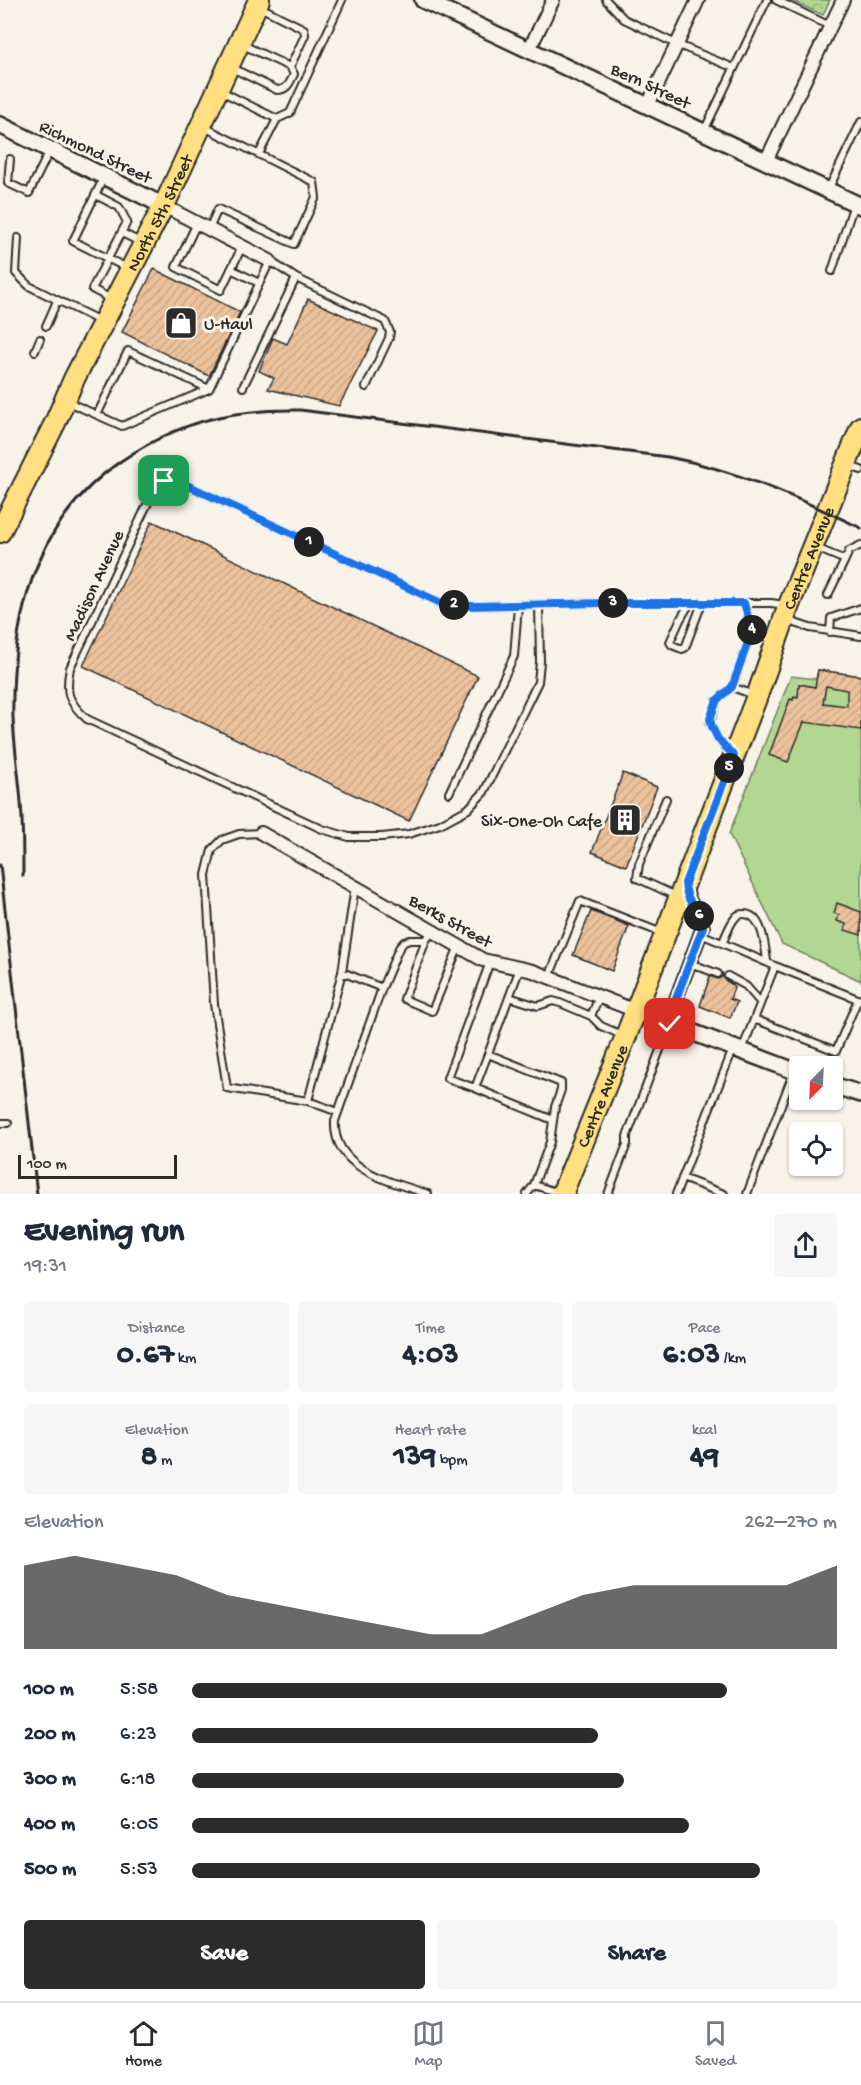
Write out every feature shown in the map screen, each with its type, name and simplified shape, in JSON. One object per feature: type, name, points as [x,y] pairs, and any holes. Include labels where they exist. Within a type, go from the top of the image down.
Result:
[{"type":"main road","name":"North 5th Street","points":[[0,532],[114,301],[164,206],[258,3]]},
{"type":"main road","name":"Centre Avenue","points":[[562,1194],[636,1011],[757,696],[786,612],[813,547],[854,467],[861,427]]},
{"type":"street","name":"Bern Street","points":[[423,0],[858,205]]},
{"type":"street","points":[[530,50],[553,0]]},
{"type":"street","points":[[648,105],[698,0]]},
{"type":"street","points":[[766,161],[843,0]]},
{"type":"street","name":"Richmond Street","points":[[0,126],[270,261]]},
{"type":"street","name":"Berks Street","points":[[261,833],[355,887],[429,936],[459,946],[483,960],[549,977],[636,1011]]},
{"type":"street","points":[[669,1023],[703,927],[700,918],[682,890]]},
{"type":"street","points":[[636,1011],[789,1069]]},
{"type":"street","points":[[843,1088],[861,1094]]},
{"type":"lane","points":[[259,154],[277,119],[290,112],[342,0]]},
{"type":"lane","points":[[606,0],[624,19],[734,68]]},
{"type":"lane","points":[[704,132],[766,0]]},
{"type":"lane","points":[[776,0],[830,26]]},
{"type":"lane","points":[[258,3],[304,29],[305,35],[290,67]]},
{"type":"lane","points":[[228,67],[277,90],[288,87],[294,74],[290,67],[239,43]]},
{"type":"lane","points":[[218,90],[277,119]]},
{"type":"lane","points":[[828,191],[861,122]]},
{"type":"lane","points":[[201,126],[314,182],[316,197],[294,244],[218,209],[209,229]]},
{"type":"lane","points":[[10,159],[8,183],[29,193],[50,150]]},
{"type":"lane","points":[[105,177],[73,241],[130,270]]},
{"type":"lane","points":[[96,195],[119,207],[127,222],[92,289],[114,301]]},
{"type":"lane","points":[[832,271],[858,205]]},
{"type":"lane","points":[[197,223],[176,267],[221,290],[243,247]]},
{"type":"lane","points":[[122,232],[144,243]]},
{"type":"lane","points":[[18,238],[16,273],[29,286],[103,323]]},
{"type":"lane","points":[[64,401],[122,426],[209,388],[270,261],[296,278],[385,321],[390,332],[389,338],[366,387]]},
{"type":"lane","points":[[231,269],[259,283]]},
{"type":"lane","points":[[243,387],[296,278]]},
{"type":"lane","points":[[46,326],[57,301]]},
{"type":"lane","points":[[35,351],[40,339]]},
{"type":"lane","points":[[97,415],[128,351],[209,388]]},
{"type":"lane","name":"Madison Avenue","points":[[518,606],[469,606],[441,603],[189,486],[175,480],[164,481],[155,488],[70,668],[66,686],[74,707],[87,720],[322,829],[349,837],[409,834],[449,819],[468,808],[484,792],[538,682],[539,605]]},
{"type":"lane","points":[[828,595],[849,551],[861,545]]},
{"type":"lane","points":[[813,547],[845,560]]},
{"type":"lane","points":[[690,603],[670,642],[682,649],[685,648],[702,603]]},
{"type":"lane","points":[[448,792],[514,656],[518,606],[744,603],[786,612],[810,628],[861,636]]},
{"type":"lane","points":[[734,756],[718,739],[710,723],[717,700],[732,687],[752,631],[744,603]]},
{"type":"lane","points":[[831,632],[831,618],[861,608]]},
{"type":"lane","points":[[752,631],[777,641]]},
{"type":"lane","points":[[732,687],[757,696]]},
{"type":"lane","points":[[666,799],[639,864],[637,878],[682,890]]},
{"type":"lane","points":[[261,833],[239,834],[222,840],[212,850],[206,875],[214,1004],[227,1088],[308,1101],[339,1112]]},
{"type":"lane","points":[[308,1101],[342,972],[355,887]]},
{"type":"lane","points":[[549,977],[580,901],[664,934]]},
{"type":"lane","points":[[723,942],[736,917],[741,913],[748,914],[758,923],[767,961]]},
{"type":"lane","points":[[701,934],[859,999],[836,1051],[753,1019]]},
{"type":"lane","points":[[429,936],[404,999],[432,1011],[459,946]]},
{"type":"lane","points":[[428,1194],[380,1179],[363,1169],[348,1156],[339,1144],[335,1129],[382,988],[399,948],[404,942],[429,936]]},
{"type":"lane","points":[[490,962],[447,1078],[553,1119]]},
{"type":"lane","points":[[690,963],[718,974]]},
{"type":"lane","points":[[676,1194],[775,966]]},
{"type":"lane","points":[[475,1088],[520,968]]},
{"type":"lane","points":[[342,972],[382,988]]},
{"type":"lane","points":[[728,976],[746,986],[760,1002]]},
{"type":"lane","points":[[591,1016],[599,996]]},
{"type":"lane","points":[[509,997],[538,1006],[553,1001],[591,1016],[601,1026],[626,1036]]},
{"type":"lane","points":[[608,1194],[669,1023]]},
{"type":"lane","points":[[488,1054],[561,1083],[550,1142],[534,1185],[527,1194]]},
{"type":"lane","points":[[747,1194],[789,1092]]},
{"type":"lane","points":[[0,1123],[9,1123]]},
{"type":"lane","points":[[682,1178],[724,1194]]},
{"type":"lane","points":[[534,1185],[562,1194]]},
{"type":"green space","points":[[790,0],[830,0],[823,15]]},
{"type":"green space","points":[[818,670],[861,676],[861,981],[782,944],[729,834],[791,676],[816,679]]},
{"type":"building","name":"U-Haul","points":[[154,269],[240,312],[209,376],[122,332]]},
{"type":"building","points":[[308,299],[378,331],[339,406],[268,389],[274,378],[259,371],[273,338],[287,344]]},
{"type":"building","points":[[152,521],[478,676],[409,821],[83,666]]},
{"type":"building","points":[[818,670],[861,676],[861,730],[804,722],[788,762],[769,755],[790,699],[793,700],[794,696],[798,697],[799,684],[815,687]],"holes":[[[826,686],[847,690],[847,706],[823,703]]]},
{"type":"building","name":"Six-One-Oh Cafe","points":[[623,773],[657,787],[626,866],[592,852]]},
{"type":"building","points":[[837,903],[861,912],[861,935],[845,930],[846,924],[837,921],[839,915],[834,913]]},
{"type":"building","points":[[591,911],[629,926],[612,971],[573,955]]},
{"type":"building","points":[[710,976],[718,979],[723,976],[733,985],[730,999],[737,1002],[730,1018],[700,1006]]},
{"type":"railway","points":[[23,876],[22,812],[14,739],[14,680],[17,644],[34,574],[49,542],[68,512],[92,485],[121,461],[143,447],[185,427],[228,415],[300,410],[668,457],[743,477],[861,528]]},
{"type":"railway","points":[[0,865],[37,1194]]},
{"type":"place","name":"U-Haul","points":[[181,323]]},
{"type":"place","name":"Six-One-Oh Cafe","points":[[625,820]]},
{"type":"route","points":[[164,481],[175,480],[189,486],[441,603],[469,606],[744,603],[752,631],[732,687],[717,700],[710,719],[718,739],[734,756],[685,883],[685,890],[703,927],[667,1023],[670,1024]]}]
